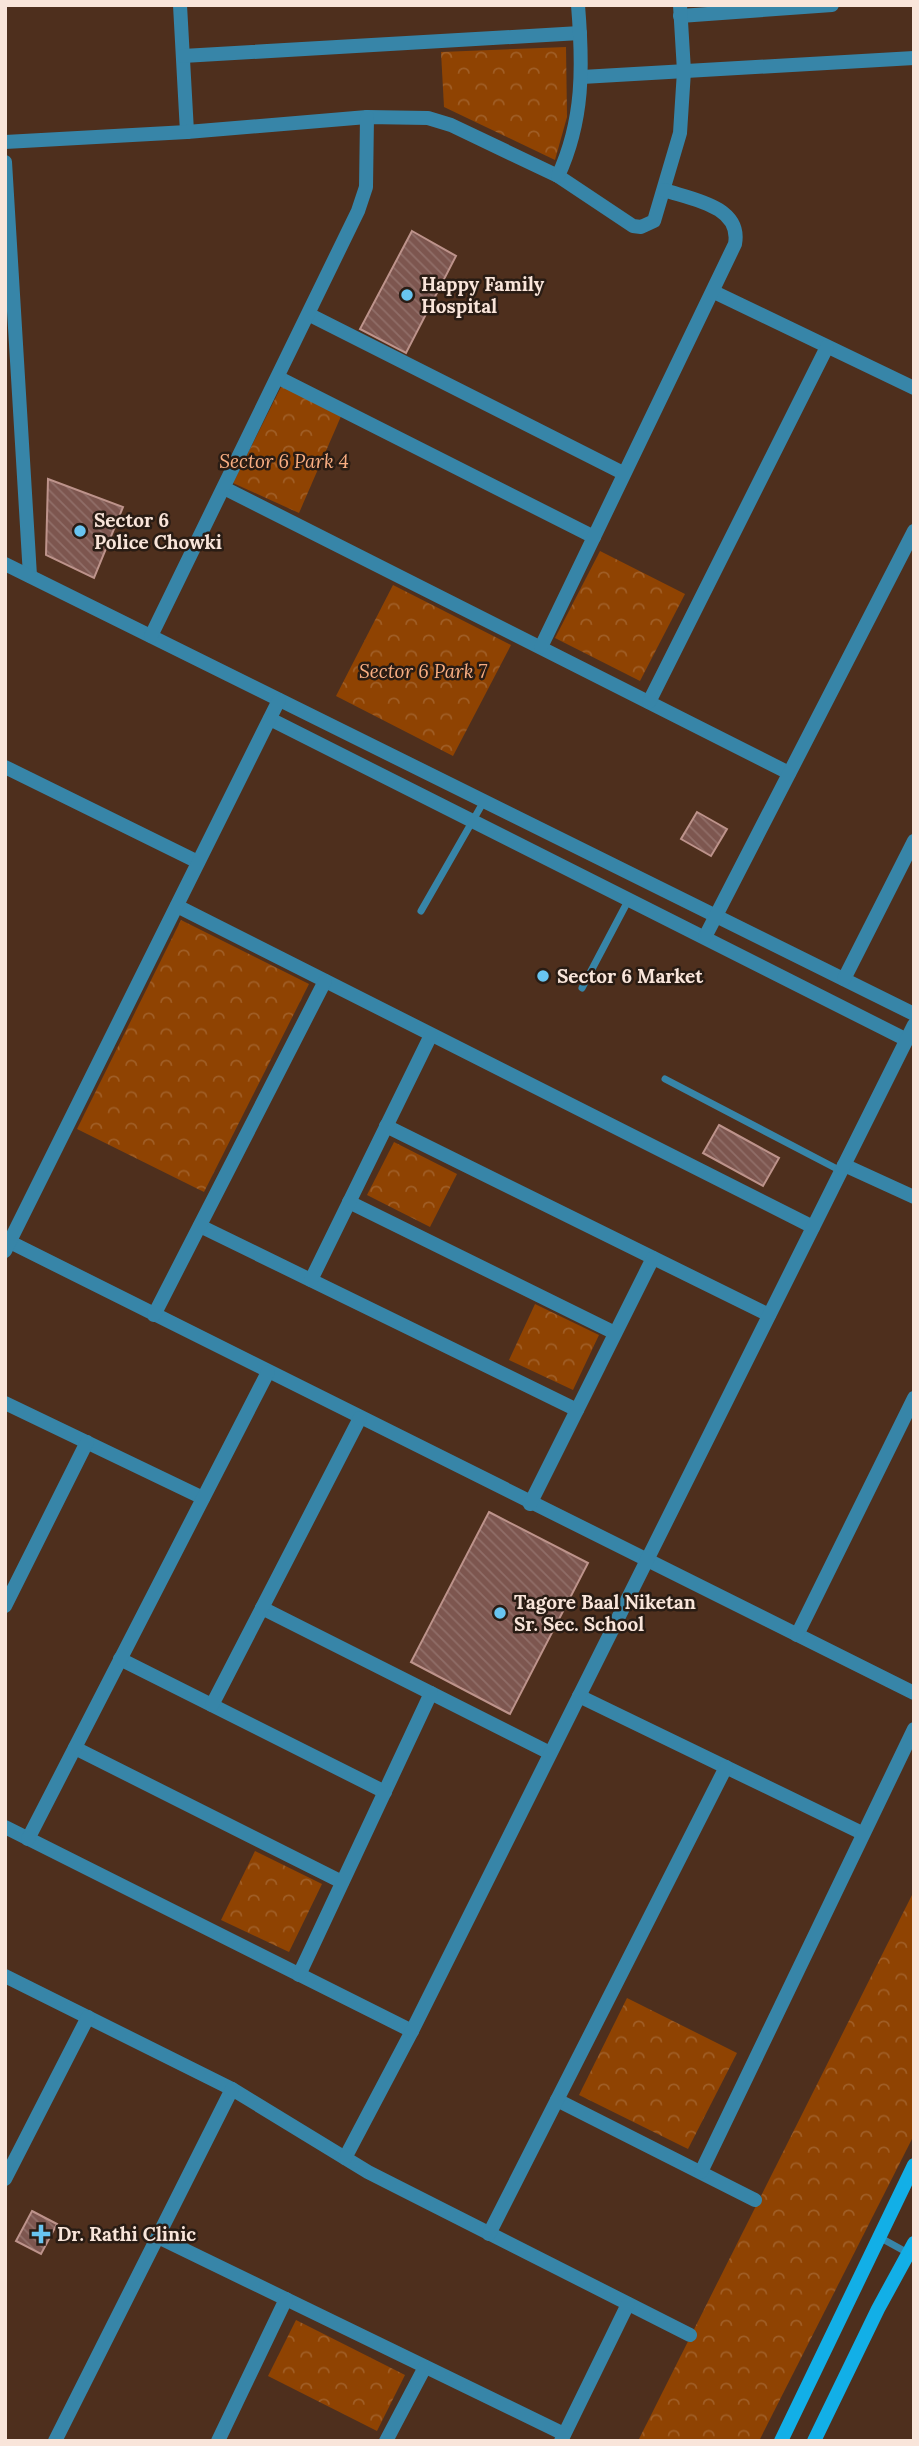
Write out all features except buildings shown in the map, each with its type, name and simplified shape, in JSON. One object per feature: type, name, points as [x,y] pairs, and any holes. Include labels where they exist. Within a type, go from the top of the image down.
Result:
[{"type":"street","points":[[180,5],[187,132]]},
{"type":"street","points":[[558,176],[576,127],[582,76],[579,5]]},
{"type":"street","points":[[5,142],[187,132],[367,117],[428,118],[451,125],[558,176],[633,226],[640,227],[654,221],[679,144],[684,71],[680,11],[832,5]]},
{"type":"street","points":[[183,56],[580,33]]},
{"type":"street","points":[[582,76],[914,58]]},
{"type":"street","points":[[151,636],[310,315],[364,197],[367,117]]},
{"type":"street","points":[[5,162],[30,576]]},
{"type":"street","points":[[541,647],[735,244],[737,233],[734,222],[712,206],[664,190]]},
{"type":"street","points":[[714,292],[914,388]]},
{"type":"street","points":[[310,315],[623,473]]},
{"type":"street","points":[[649,702],[827,346]]},
{"type":"street","points":[[279,378],[594,537]]},
{"type":"street","points":[[225,488],[789,773]]},
{"type":"street","points":[[705,937],[914,531]]},
{"type":"street","points":[[5,565],[914,1014]]},
{"type":"street","points":[[279,700],[7,1247],[154,1315],[914,1693]]},
{"type":"street","points":[[270,719],[630,898],[906,1040]]},
{"type":"street","points":[[5,767],[198,862]]},
{"type":"street","points":[[844,979],[910,858],[914,841]]},
{"type":"street","points":[[177,906],[813,1227]]},
{"type":"street","points":[[154,1315],[325,981]]},
{"type":"street","points":[[345,2158],[412,2031],[644,1560],[914,1025]]},
{"type":"street","points":[[311,1280],[431,1035]]},
{"type":"street","points":[[386,1126],[769,1315]]},
{"type":"street","points":[[843,1168],[914,1197]]},
{"type":"street","points":[[349,1202],[615,1334]]},
{"type":"street","points":[[200,1226],[577,1410]]},
{"type":"street","points":[[530,1504],[653,1258]]},
{"type":"street","points":[[28,1839],[268,1372]]},
{"type":"street","points":[[797,1635],[914,1398]]},
{"type":"street","points":[[5,1403],[203,1497]]},
{"type":"street","points":[[212,1705],[360,1418]]},
{"type":"street","points":[[5,1606],[87,1442]]},
{"type":"street","points":[[262,1608],[550,1753]]},
{"type":"street","points":[[120,1659],[385,1792]]},
{"type":"street","points":[[299,1975],[432,1693]]},
{"type":"street","points":[[579,1696],[862,1833]]},
{"type":"street","points":[[701,2172],[914,1729]]},
{"type":"street","points":[[75,1748],[342,1882]]},
{"type":"street","points":[[489,2234],[726,1767]]},
{"type":"street","points":[[5,1827],[412,2031]]},
{"type":"street","points":[[5,1976],[232,2089],[345,2158],[690,2335]]},
{"type":"street","points":[[5,2179],[88,2017]]},
{"type":"street","points":[[55,2441],[232,2089]]},
{"type":"street","points":[[557,2100],[755,2200]]},
{"type":"street","points":[[781,2441],[914,2165]]},
{"type":"street","points":[[158,2237],[562,2437],[628,2304]]},
{"type":"street","points":[[814,2441],[877,2309],[912,2251]]},
{"type":"street","points":[[218,2441],[286,2299]]},
{"type":"street","points":[[386,2441],[425,2367]]},
{"type":"lane","points":[[421,911],[484,801]]},
{"type":"lane","points":[[582,988],[630,898]]},
{"type":"lane","points":[[665,1079],[843,1168]]},
{"type":"lane","points":[[878,2237],[912,2251]]},
{"type":"green space","points":[[566,47],[567,117],[555,160],[444,107],[441,52]]},
{"type":"green space","name":"Sector 6 Park 4","points":[[282,385],[342,414],[299,513],[233,483]]},
{"type":"green space","points":[[600,551],[685,594],[640,681],[555,638]]},
{"type":"green space","name":"Sector 6 Park 7","points":[[393,585],[511,645],[453,756],[336,696]]},
{"type":"green space","points":[[181,920],[309,984],[204,1192],[77,1129]]},
{"type":"green space","points":[[394,1142],[457,1174],[430,1227],[367,1195]]},
{"type":"green space","points":[[535,1304],[599,1335],[573,1390],[509,1360]]},
{"type":"green space","points":[[255,1851],[322,1884],[289,1952],[221,1920]]},
{"type":"green space","points":[[914,1891],[914,2135],[759,2441],[638,2441]]},
{"type":"green space","points":[[627,1998],[737,2053],[688,2149],[579,2095]]},
{"type":"green space","points":[[296,2320],[405,2375],[377,2431],[268,2376]]},
{"type":"place","name":"Happy Family Hospital","points":[[407,295]]},
{"type":"place","name":"Sector 6 Police Chowki","points":[[80,531]]},
{"type":"place","name":"Sector 6 Market","points":[[543,976]]},
{"type":"place","name":"Tagore Baal Niketan Sr. Sec. School","points":[[500,1613]]},
{"type":"place","name":"Dr. Rathi Clinic","points":[[41,2234]]}]
